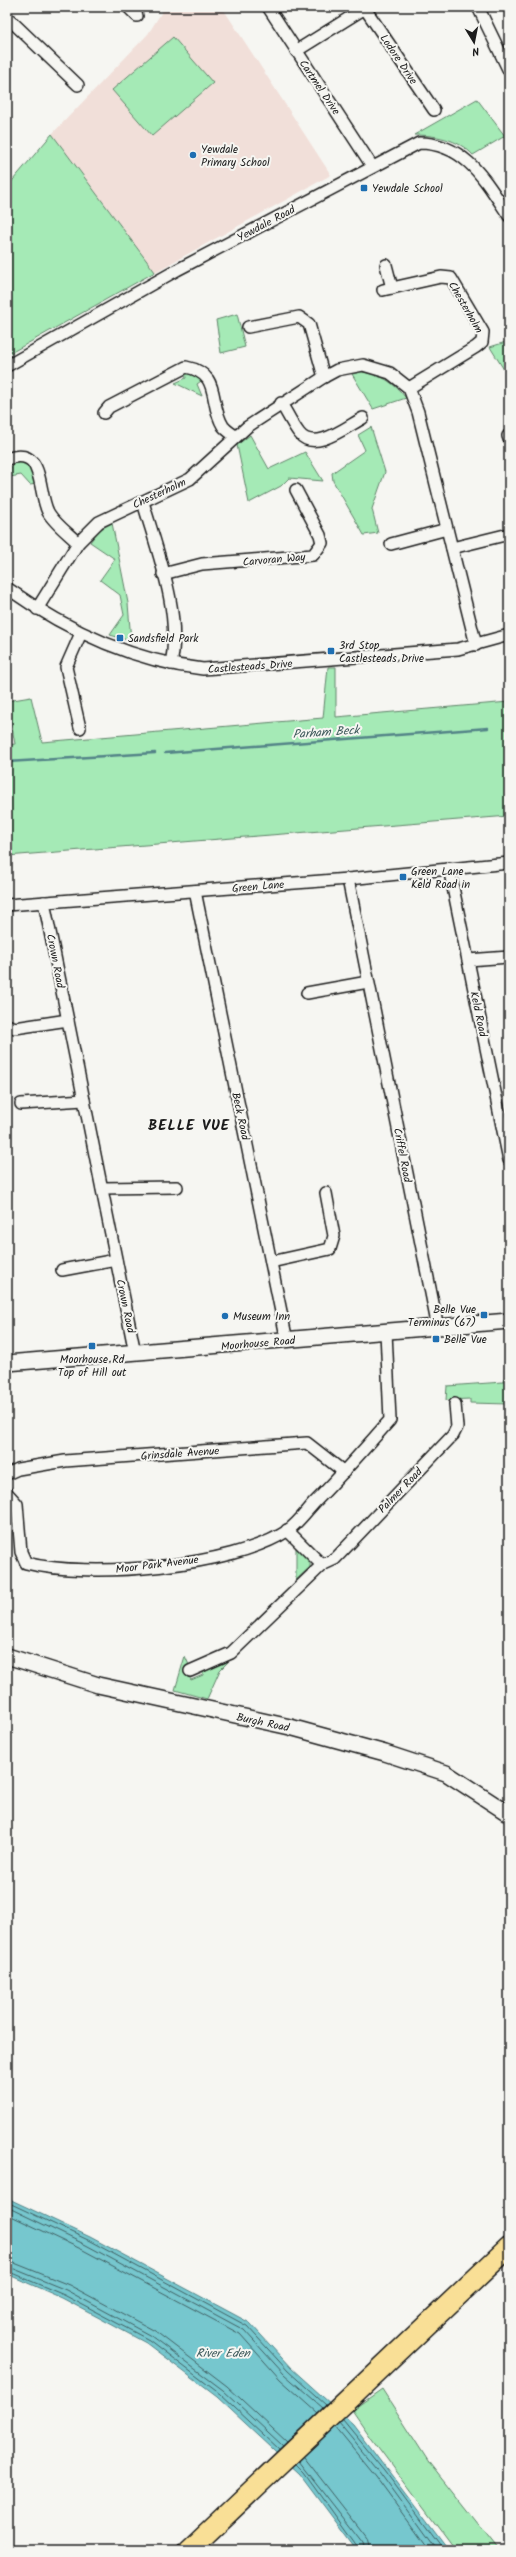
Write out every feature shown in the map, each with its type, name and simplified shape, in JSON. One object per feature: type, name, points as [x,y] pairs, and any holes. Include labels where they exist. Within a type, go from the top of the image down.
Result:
[{"type":"highway","points":[[189,2550],[509,2247]]},
{"type":"street","points":[[128,7],[137,16]]},
{"type":"street","name":"Cartmel Drive","points":[[268,7],[372,166]]},
{"type":"street","points":[[478,7],[509,71]]},
{"type":"street","name":"Lodore Drive","points":[[296,51],[365,8],[434,110]]},
{"type":"street","points":[[7,16],[78,86]]},
{"type":"street","name":"Yewdale Road","points":[[7,366],[183,267],[372,166],[419,143],[433,143],[457,152],[479,170],[509,216]]},
{"type":"street","name":"Chesterholm","points":[[386,265],[388,289],[442,277],[451,278],[483,332],[482,342],[476,347],[409,388]]},
{"type":"street","points":[[248,327],[299,317],[305,320],[309,324],[324,377]]},
{"type":"street","name":"Chesterholm","points":[[37,609],[78,543],[98,522],[190,479],[235,436],[281,403],[337,370],[363,365],[390,372],[409,388],[418,412],[476,645]]},
{"type":"street","points":[[104,413],[109,407],[186,368],[198,370],[209,379],[224,426],[235,436]]},
{"type":"street","points":[[281,403],[299,434],[309,441],[320,440],[363,418]]},
{"type":"street","points":[[7,459],[18,455],[28,458],[35,464],[48,512],[78,543]]},
{"type":"street","name":"Carvoran Way","points":[[163,574],[202,564],[313,555],[322,543],[320,535],[296,490]]},
{"type":"street","points":[[143,502],[163,574],[175,626],[175,644],[171,664]]},
{"type":"street","points":[[391,544],[448,528]]},
{"type":"street","points":[[452,548],[509,534]]},
{"type":"street","name":"Castlesteads Drive","points":[[7,588],[37,609],[81,633],[171,664],[203,669],[441,651],[476,645],[509,634]]},
{"type":"street","points":[[80,728],[66,667],[81,633]]},
{"type":"street","name":"Green Lane","points":[[7,905],[348,879],[509,863]]},
{"type":"street","name":"Keld Road","points":[[449,868],[509,1156]]},
{"type":"street","name":"Criffel Road","points":[[348,879],[438,1328]]},
{"type":"street","name":"Beck Road","points":[[195,891],[287,1341]]},
{"type":"street","name":"Crown Road","points":[[44,902],[135,1353]]},
{"type":"street","points":[[468,960],[509,957]]},
{"type":"street","points":[[307,993],[368,982]]},
{"type":"street","points":[[7,1025],[15,1028],[68,1020]]},
{"type":"street","points":[[21,1104],[84,1100]]},
{"type":"street","points":[[102,1188],[177,1187]]},
{"type":"street","points":[[271,1262],[330,1249],[334,1236],[326,1193]]},
{"type":"street","points":[[62,1270],[116,1260]]},
{"type":"street","name":"Moorhouse Road","points":[[7,1363],[287,1341],[509,1321]]},
{"type":"street","name":"Moor Park Avenue","points":[[7,1493],[16,1504],[22,1552],[26,1563],[48,1569],[96,1571],[188,1563],[257,1546],[287,1530],[344,1472],[390,1420],[386,1332]]},
{"type":"street","name":"Palmer Road","points":[[190,1671],[231,1653],[322,1565],[335,1559],[453,1435],[457,1427],[455,1404]]},
{"type":"street","name":"Grinsdale Avenue","points":[[7,1474],[18,1469],[66,1461],[307,1443],[344,1472]]},
{"type":"street","points":[[287,1530],[322,1565]]},
{"type":"street","name":"Burgh Road","points":[[7,1656],[98,1685],[290,1727],[385,1753],[446,1773],[509,1814]]},
{"type":"shaded area","name":"Yewdale Primary School","points":[[165,7],[222,7],[331,175],[155,272],[52,134],[148,34]]},
{"type":"green space","points":[[173,37],[213,83],[152,136],[112,90]]},
{"type":"green space","points":[[477,99],[505,136],[473,155],[460,145],[446,139],[414,135]]},
{"type":"green space","points":[[52,134],[155,272],[7,355],[7,187]]},
{"type":"green space","points":[[237,314],[245,347],[221,353],[216,320]]},
{"type":"green space","points":[[509,341],[509,385],[506,373],[490,347]]},
{"type":"green space","points":[[185,371],[204,379],[197,384],[202,396],[175,383],[186,378]]},
{"type":"green space","points":[[362,372],[382,377],[397,388],[406,398],[373,409],[352,374]]},
{"type":"green space","points":[[371,427],[385,472],[372,509],[378,533],[364,535],[333,481],[332,473],[365,450],[358,435]]},
{"type":"green space","points":[[250,435],[269,469],[305,452],[323,481],[289,478],[281,486],[249,503],[237,445]]},
{"type":"green space","points":[[16,460],[31,465],[37,484],[30,485],[21,475],[10,477],[11,468]]},
{"type":"green space","points":[[112,523],[128,603],[131,641],[110,635],[124,615],[120,595],[100,580],[115,559],[90,542],[99,530]]},
{"type":"green space","points":[[328,667],[336,667],[336,717],[509,702],[509,816],[7,856],[7,745],[15,744],[7,701],[31,697],[42,742],[323,718]]},
{"type":"green space","points":[[504,1378],[509,1378],[509,1404],[470,1403],[470,1399],[446,1400],[447,1386],[503,1382]]},
{"type":"green space","points":[[296,1547],[308,1558],[310,1567],[296,1580]]},
{"type":"green space","points":[[185,1656],[189,1665],[184,1668],[191,1680],[203,1675],[203,1671],[226,1659],[228,1662],[220,1670],[207,1699],[175,1690]]},
{"type":"green space","points":[[382,2389],[430,2464],[498,2550],[455,2550],[372,2439],[352,2410]]},
{"type":"water","name":"River Eden","points":[[7,2198],[90,2237],[250,2323],[291,2368],[353,2424],[448,2550],[357,2550],[300,2474],[217,2397],[146,2343],[62,2298],[7,2274]]},
{"type":"waterway","name":"Parham Beck","points":[[165,753],[488,728]]},
{"type":"waterway","name":"Parham Beck","points":[[7,762],[155,753]]},
{"type":"place","name":"Yewdale Primary School","points":[[193,155]]},
{"type":"place","name":"Yewdale School","points":[[364,188]]},
{"type":"place","name":"Sandsfield Park","points":[[120,638]]},
{"type":"place","name":"3rd Stop Castlesteads Drive","points":[[331,651]]},
{"type":"place","name":"Green Lane Keld Road in","points":[[403,877]]},
{"type":"place","name":"Belle Vue Terminus (67)","points":[[484,1315]]},
{"type":"place","name":"Museum Inn","points":[[225,1316]]},
{"type":"place","name":"Belle Vue","points":[[436,1339]]},
{"type":"place","name":"Moorhouse Rd Top of Hill out","points":[[92,1346]]},
{"type":"district","name":"BELLE VUE","points":[[189,1125]]}]
